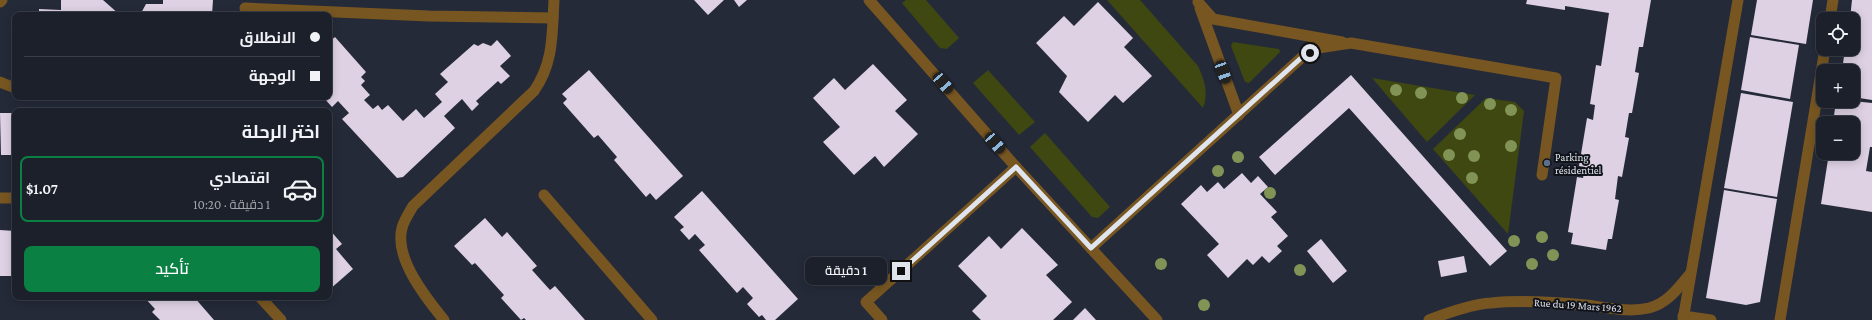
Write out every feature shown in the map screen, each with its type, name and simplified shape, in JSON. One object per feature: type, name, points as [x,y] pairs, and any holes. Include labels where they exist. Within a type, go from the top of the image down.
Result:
[{"type":"street","points":[[444,320],[426,298],[410,271],[401,244],[402,228],[413,206],[534,91],[543,78],[547,67],[552,41],[554,0]]},
{"type":"street","points":[[869,0],[1016,167],[1156,320]]},
{"type":"street","points":[[1710,320],[1683,318],[1738,0]]},
{"type":"street","points":[[1831,12],[1833,0]]},
{"type":"street","points":[[1197,1],[1213,19],[1556,78],[1542,175]]},
{"type":"street","points":[[1197,1],[1239,115]]},
{"type":"street","points":[[245,8],[429,16],[553,18]]},
{"type":"street","points":[[1091,248],[1301,58],[1318,48],[1351,43]]},
{"type":"street","points":[[1780,320],[1824,56]]},
{"type":"street","points":[[0,82],[12,87]]},
{"type":"street","points":[[882,320],[866,302],[1016,167]]},
{"type":"street","points":[[544,195],[652,320]]},
{"type":"street","points":[[0,198],[12,198]]},
{"type":"street","name":"Rue du 19 Mars 1962","points":[[1429,320],[1442,315],[1489,303],[1540,301],[1617,310],[1649,308],[1671,297],[1692,272]]},
{"type":"street","points":[[263,300],[281,320]]},
{"type":"green space","points":[[906,0],[926,0],[959,38],[947,49],[940,48],[902,3]]},
{"type":"green space","points":[[1107,0],[1140,0],[1198,66],[1204,81],[1206,92],[1203,108]]},
{"type":"green space","points":[[1233,42],[1279,49],[1280,52],[1249,83],[1245,82],[1231,46]]},
{"type":"green space","points":[[988,70],[1035,122],[1019,135],[973,83]]},
{"type":"green space","points":[[1372,78],[1475,95],[1427,142]]},
{"type":"green space","points":[[1486,98],[1515,102],[1524,111],[1508,234],[1433,149]]},
{"type":"green space","points":[[1045,133],[1110,207],[1098,218],[1092,217],[1030,147]]},
{"type":"building","points":[[61,0],[103,0],[117,12],[39,12],[39,9],[61,10]]},
{"type":"building","points":[[163,0],[213,0],[212,12],[142,12],[146,4],[163,4]]},
{"type":"building","points":[[694,0],[724,0],[708,15]]},
{"type":"building","points":[[734,0],[747,0],[739,7]]},
{"type":"building","points":[[1527,0],[1651,0],[1643,47],[1639,47],[1635,72],[1639,73],[1632,113],[1629,113],[1625,137],[1629,138],[1622,177],[1618,176],[1615,199],[1619,200],[1612,239],[1608,239],[1606,250],[1571,244],[1573,233],[1568,232],[1577,177],[1583,178],[1585,167],[1579,166],[1587,118],[1593,120],[1595,105],[1590,104],[1596,65],[1601,66],[1609,13],[1565,6],[1565,10],[1526,4]]},
{"type":"building","points":[[1757,0],[1813,0],[1806,44],[1751,35]]},
{"type":"building","points":[[1852,0],[1872,0],[1872,100],[1860,98],[1860,64],[1843,64],[1844,56],[1860,56],[1860,12],[1851,12]]},
{"type":"building","points":[[1098,2],[1133,38],[1124,47],[1152,76],[1123,103],[1115,95],[1088,122],[1059,92],[1067,76],[1036,43],[1064,16],[1074,26]]},
{"type":"building","points":[[335,37],[366,72],[361,77],[365,81],[361,85],[370,95],[364,100],[373,109],[378,105],[382,110],[388,105],[403,121],[416,109],[424,118],[442,102],[435,94],[448,82],[440,74],[474,44],[478,46],[483,43],[491,46],[497,40],[511,56],[500,66],[510,76],[501,84],[498,81],[476,101],[479,104],[472,111],[462,99],[444,116],[455,128],[403,177],[397,178],[342,119],[349,113],[338,101],[332,107],[326,100],[332,100],[332,40]]},
{"type":"building","points":[[1750,37],[1799,45],[1790,99],[1741,90]]},
{"type":"building","points":[[873,64],[907,100],[895,111],[918,134],[884,167],[875,156],[854,175],[823,142],[840,127],[813,98],[834,78],[845,90]]},
{"type":"building","points":[[589,70],[683,176],[656,200],[650,193],[646,197],[614,160],[617,157],[598,135],[594,138],[563,103],[567,99],[562,94]]},
{"type":"building","points":[[1351,75],[1507,251],[1490,266],[1349,108],[1275,175],[1259,157]]},
{"type":"building","points":[[1741,93],[1793,102],[1777,197],[1724,188]]},
{"type":"building","points":[[1860,102],[1872,103],[1872,147],[1870,147],[1866,171],[1872,172],[1872,212],[1821,204],[1828,160],[1860,160],[1860,116],[1834,116],[1835,108],[1860,108]]},
{"type":"building","points":[[0,113],[12,113],[12,155],[1,155]]},
{"type":"building","points":[[1242,173],[1251,183],[1258,176],[1268,187],[1260,194],[1277,212],[1271,217],[1288,236],[1277,246],[1282,251],[1269,263],[1262,256],[1253,265],[1247,259],[1228,278],[1207,255],[1219,244],[1181,204],[1201,185],[1207,192],[1218,182],[1224,189]]},
{"type":"building","points":[[1724,190],[1777,199],[1760,302],[1746,305],[1706,298]]},
{"type":"building","points":[[702,191],[798,299],[775,320],[766,320],[762,315],[759,317],[747,304],[753,298],[743,287],[737,293],[699,250],[705,245],[695,234],[689,240],[680,230],[684,227],[674,217]]},
{"type":"building","points":[[485,218],[502,237],[507,232],[537,266],[532,270],[550,290],[555,286],[585,320],[526,320],[524,318],[521,320],[501,298],[504,295],[475,263],[472,265],[454,246]]},
{"type":"building","points":[[1022,228],[1058,265],[1046,275],[1072,302],[1053,320],[981,320],[972,311],[987,296],[958,266],[989,236],[1001,249]]},
{"type":"building","points":[[0,230],[12,231],[12,276],[0,276]]},
{"type":"building","points":[[332,232],[342,244],[336,249],[353,269],[332,287]]},
{"type":"building","points":[[1321,239],[1347,271],[1333,283],[1307,251]]},
{"type":"building","points":[[1464,256],[1467,272],[1441,277],[1438,261]]},
{"type":"building","points":[[147,300],[197,300],[214,320],[160,320],[152,312],[155,309]]},
{"type":"building","points":[[1085,308],[1096,320],[1073,320]]},
{"type":"place","name":"Parking résidentiel","points":[[1547,163]]},
{"type":"route","points":[[901,271],[1016,167],[1091,248],[1301,58],[1310,53]]}]
